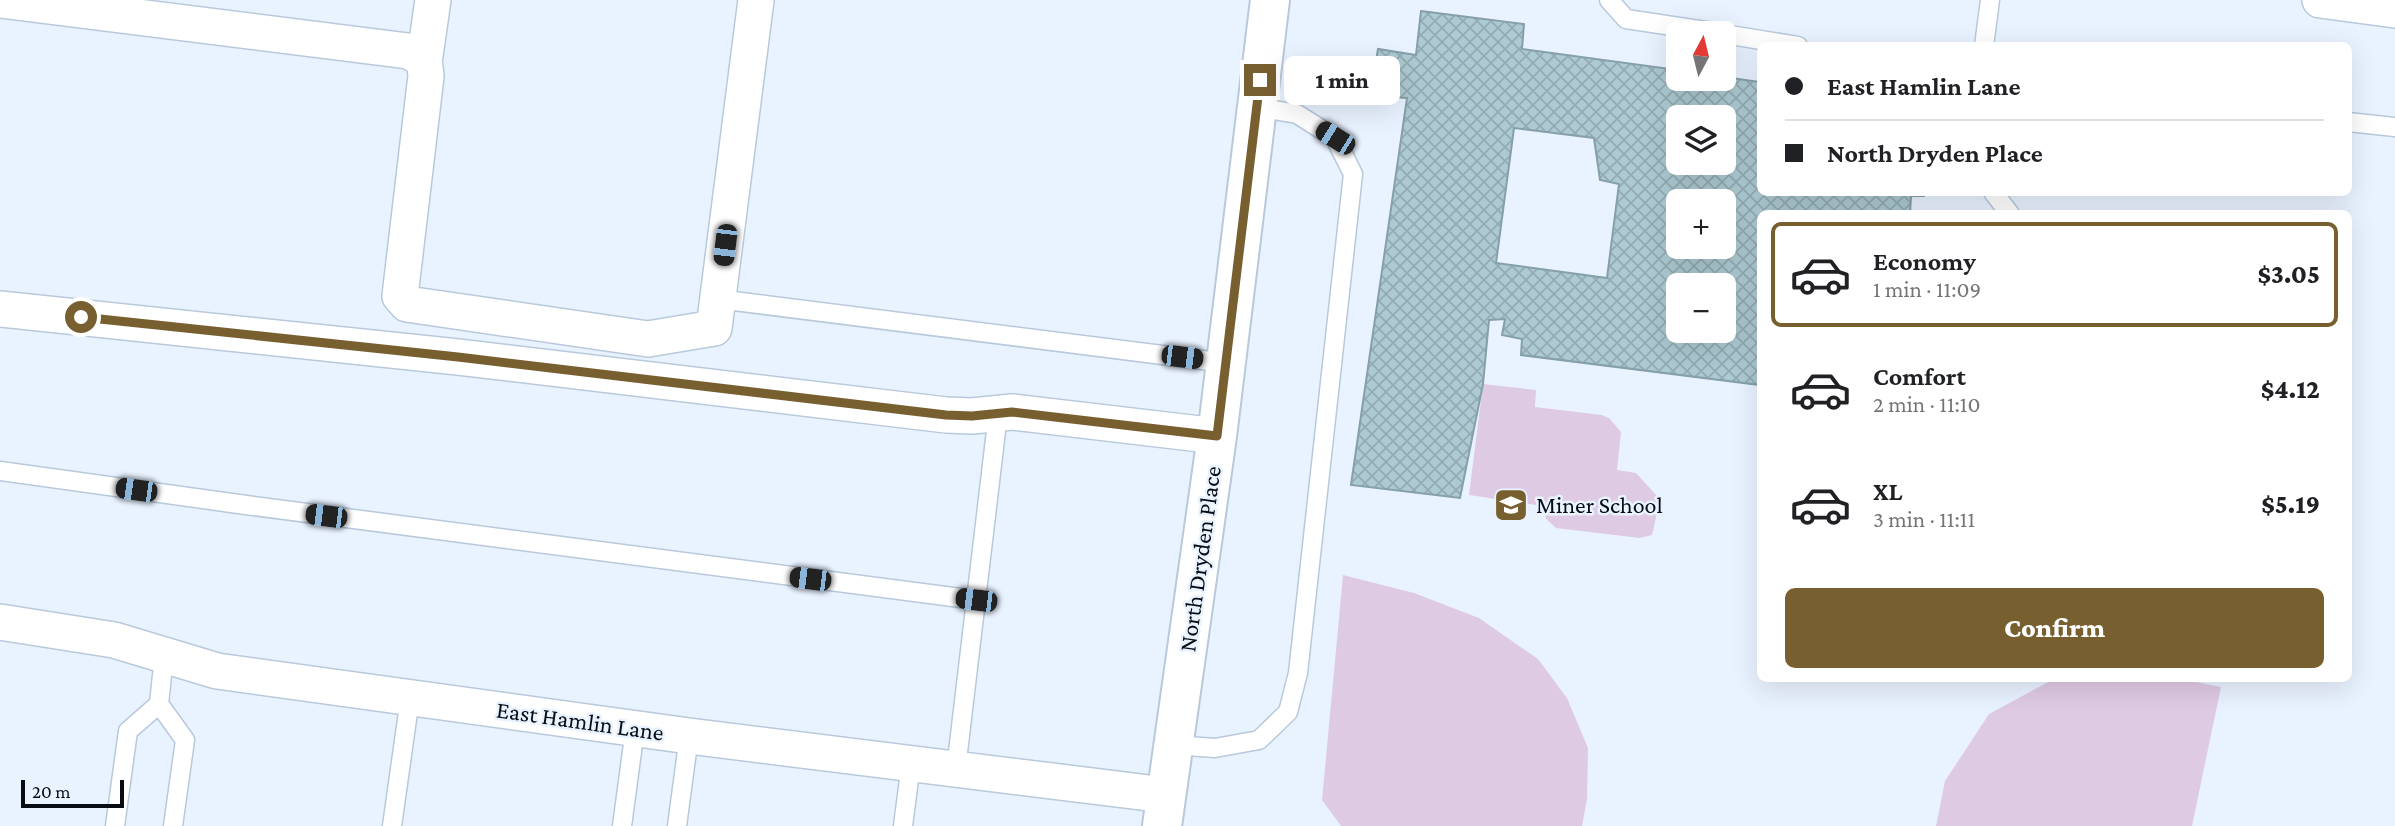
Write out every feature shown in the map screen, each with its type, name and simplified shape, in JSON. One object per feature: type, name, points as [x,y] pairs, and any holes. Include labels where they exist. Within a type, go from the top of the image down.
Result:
[{"type":"street","points":[[2,0],[408,51],[424,59],[424,62]]},
{"type":"street","points":[[433,0],[400,296],[407,304],[648,339],[716,314],[756,0]]},
{"type":"street","name":"North Dryden Place","points":[[1163,810],[1217,436],[1270,0]]},
{"type":"street","points":[[2320,0],[2395,10]]},
{"type":"street","points":[[0,309],[458,357],[946,415],[1012,412],[1217,436]]},
{"type":"street","name":"East Hamlin Lane","points":[[0,622],[114,640],[217,671],[635,729],[957,769],[1163,810]]},
{"type":"lane","points":[[1609,0],[1626,19],[1666,25]]},
{"type":"lane","points":[[1985,42],[1990,0]]},
{"type":"lane","points":[[1736,36],[1772,42]]},
{"type":"lane","points":[[1173,745],[1215,748],[1259,740],[1288,712],[1298,673],[1353,174],[1335,138],[1297,114],[1257,107]]},
{"type":"lane","points":[[2352,122],[2395,127]]},
{"type":"lane","points":[[1996,196],[2007,210]]},
{"type":"lane","points":[[716,314],[1226,363]]},
{"type":"lane","points":[[957,769],[998,414]]},
{"type":"lane","points":[[0,471],[976,600]]},
{"type":"lane","points":[[164,656],[159,704],[185,740],[173,826]]},
{"type":"lane","points":[[392,826],[410,698]]},
{"type":"lane","points":[[115,826],[128,731],[159,704]]},
{"type":"lane","points":[[622,826],[635,729]]},
{"type":"lane","points":[[677,826],[689,736]]},
{"type":"lane","points":[[903,826],[911,764]]},
{"type":"shaded area","points":[[1483,384],[1536,390],[1535,407],[1609,418],[1621,432],[1617,470],[1636,473],[1657,496],[1657,513],[1652,535],[1640,538],[1556,528],[1546,519],[1543,506],[1469,495]]},
{"type":"shaded area","points":[[1343,575],[1414,593],[1479,618],[1538,659],[1567,698],[1588,748],[1587,799],[1582,826],[1341,826],[1322,800]]},
{"type":"shaded area","points":[[2048,682],[2195,682],[2221,687],[2192,826],[1936,826],[1945,781],[1989,714]]},
{"type":"building","points":[[1421,11],[1524,24],[1522,49],[1666,68],[1666,91],[1736,91],[1736,79],[1757,82],[1757,196],[1911,196],[1910,210],[1757,210],[1757,385],[1521,355],[1522,339],[1502,335],[1505,319],[1489,320],[1483,384],[1460,498],[1351,485],[1407,98],[1370,96],[1378,49],[1416,55]],"holes":[[[1514,128],[1594,138],[1600,180],[1619,184],[1607,278],[1496,263]]]},
{"type":"place","name":"Miner School","points":[[1511,505]]},
{"type":"route","points":[[81,317],[458,357],[946,415],[972,416],[1012,412],[1217,436],[1260,80]]}]
